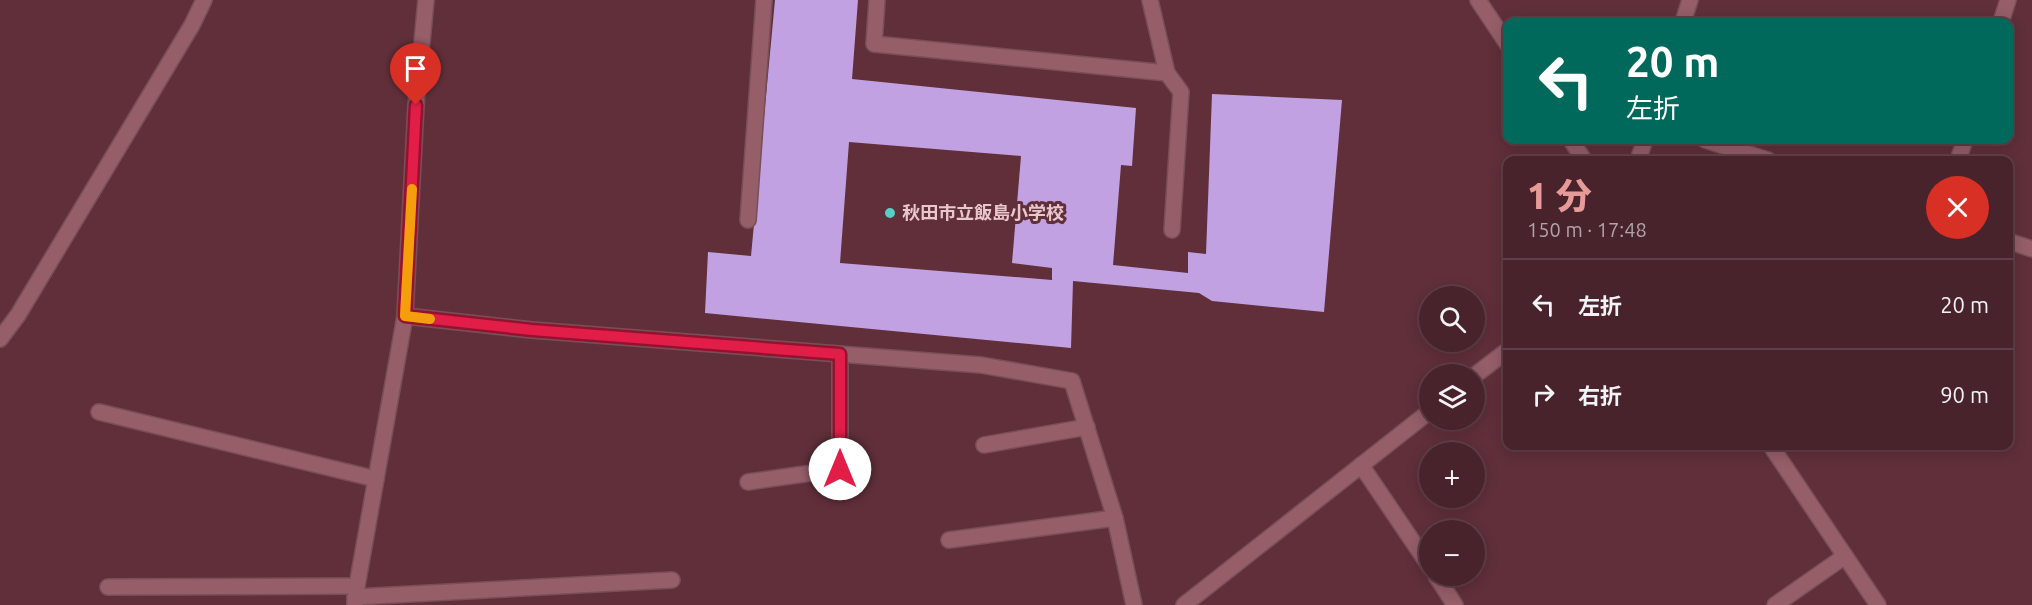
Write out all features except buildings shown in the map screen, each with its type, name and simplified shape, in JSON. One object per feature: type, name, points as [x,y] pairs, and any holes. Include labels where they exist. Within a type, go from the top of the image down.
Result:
[{"type":"street","points":[[0,339],[18,315],[192,25],[204,0]]},
{"type":"street","points":[[356,596],[405,316],[416,105],[426,0]]},
{"type":"street","points":[[748,220],[764,0]]},
{"type":"street","points":[[877,0],[874,44],[1167,73]]},
{"type":"street","points":[[1150,0],[1167,73],[1181,92],[1172,230]]},
{"type":"street","points":[[1478,0],[1503,38]]},
{"type":"street","points":[[1684,18],[1690,0]]},
{"type":"street","points":[[2002,18],[2008,0]]},
{"type":"street","points":[[1718,144],[1755,156]]},
{"type":"street","points":[[2013,243],[2032,249]]},
{"type":"street","points":[[405,316],[532,330],[981,365],[1072,381],[1114,518],[1134,605]]},
{"type":"street","points":[[748,482],[840,469],[840,354]]},
{"type":"street","points":[[1485,368],[1503,354]]},
{"type":"street","points":[[99,412],[376,479]]},
{"type":"street","points":[[1184,605],[1419,420]]},
{"type":"street","points":[[984,445],[1087,427]]},
{"type":"street","points":[[1774,450],[1878,605]]},
{"type":"street","points":[[1361,465],[1419,551]]},
{"type":"street","points":[[949,540],[1114,518]]},
{"type":"street","points":[[1774,605],[1845,556]]},
{"type":"street","points":[[108,587],[356,596],[672,580]]},
{"type":"street","points":[[1443,586],[1455,605]]},
{"type":"slow traffic","points":[[412,189],[405,316],[430,319]]},
{"type":"place","name":"秋田市立飯島小学校","points":[[890,213]]},
{"type":"route","points":[[416,105],[405,316],[532,330],[840,354],[840,469]]}]
